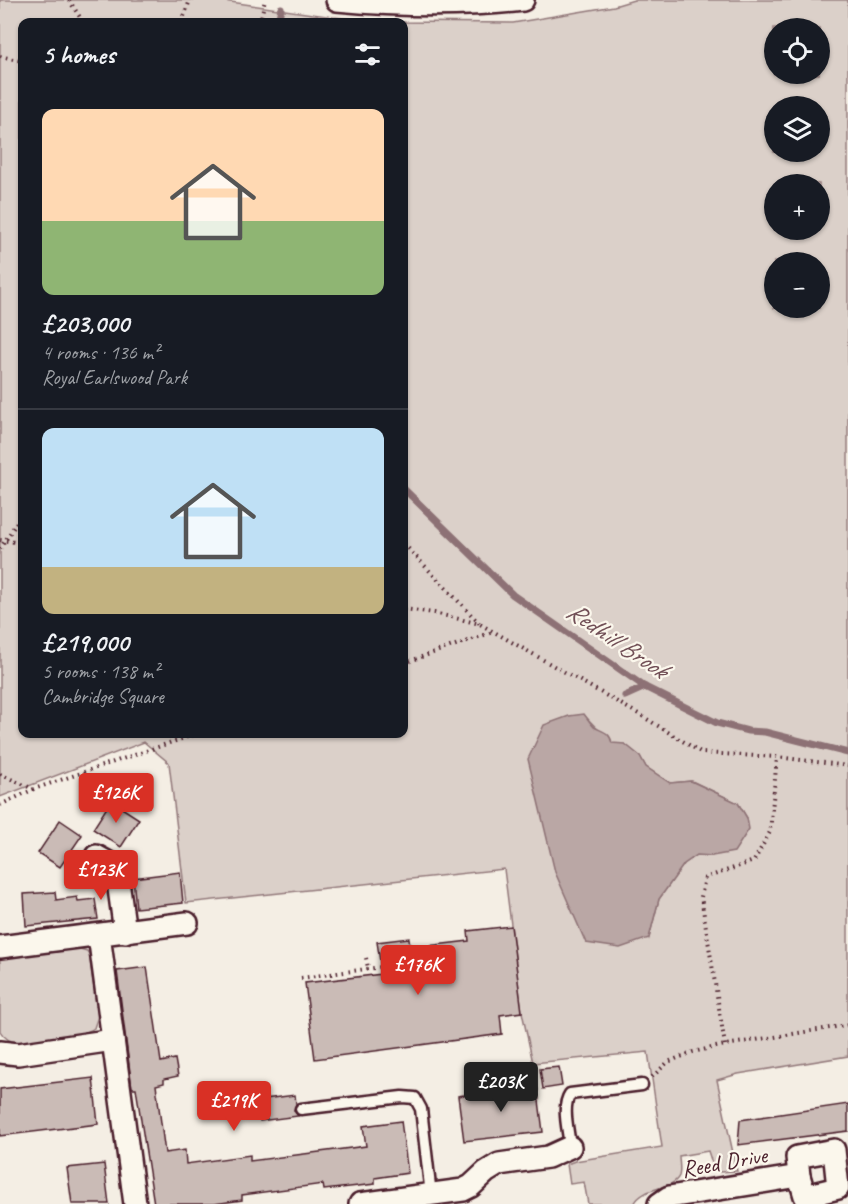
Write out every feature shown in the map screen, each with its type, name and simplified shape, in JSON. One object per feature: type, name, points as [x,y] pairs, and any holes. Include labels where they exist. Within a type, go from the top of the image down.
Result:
[{"type":"street","points":[[337,0],[451,5],[523,0]]},
{"type":"street","points":[[96,856],[116,867],[125,932]]},
{"type":"street","points":[[0,947],[187,923]]},
{"type":"street","points":[[99,935],[135,1204]]},
{"type":"street","points":[[0,1052],[18,1054],[113,1040]]},
{"type":"street","points":[[360,1204],[467,1188],[500,1164],[543,1158],[570,1147]]},
{"type":"street","name":"Reed Drive","points":[[659,1204],[669,1197],[799,1176]]},
{"type":"lane","points":[[570,1147],[566,1108],[568,1096],[573,1093],[642,1085]]},
{"type":"lane","points":[[301,1109],[402,1097],[415,1098],[421,1110],[431,1195]]},
{"type":"path","points":[[69,0],[80,18]]},
{"type":"path","points":[[183,18],[190,0]]},
{"type":"path","points":[[261,18],[264,0]]},
{"type":"path","points":[[0,56],[18,61]]},
{"type":"path","points":[[0,549],[3,540],[18,519]]},
{"type":"path","points":[[3,540],[18,542]]},
{"type":"path","points":[[408,548],[480,624]]},
{"type":"path","points":[[408,610],[480,624],[642,716],[702,753],[777,757],[848,766]]},
{"type":"path","points":[[408,662],[494,632]]},
{"type":"path","points":[[0,805],[34,789],[184,738]]},
{"type":"path","points":[[725,1045],[701,897],[705,878],[754,861],[770,832],[777,757]]},
{"type":"path","points":[[0,774],[34,789]]},
{"type":"path","points":[[366,958],[368,968]]},
{"type":"path","points":[[301,978],[381,967]]},
{"type":"path","points":[[642,1085],[675,1058],[725,1045],[848,1025]]},
{"type":"shaded area","points":[[0,0],[217,0],[346,18],[18,18],[18,738],[408,738],[408,22],[513,23],[614,6],[634,0],[848,0],[848,1056],[738,1074],[717,1080],[737,1171],[719,1172],[713,1166],[708,1151],[679,1156],[680,1174],[675,1181],[644,1194],[634,1204],[588,1204],[584,1182],[570,1184],[567,1164],[662,1147],[648,1052],[533,1063],[522,1012],[504,869],[186,903],[169,763],[144,742],[0,797]],"holes":[[[581,715],[584,715],[612,744],[640,756],[646,767],[670,783],[692,781],[738,803],[747,818],[712,856],[697,855],[684,864],[659,899],[649,938]]]},
{"type":"shaded area","points":[[584,714],[594,727],[608,734],[612,743],[625,744],[640,756],[646,767],[670,783],[691,781],[738,803],[747,818],[749,829],[734,852],[712,856],[697,855],[684,864],[659,899],[649,938],[620,948],[586,943],[555,872],[528,759],[544,725],[569,716]]},
{"type":"shaded area","points":[[77,948],[89,954],[98,1016],[94,1028],[58,1039],[36,1042],[16,1042],[6,1038],[0,1031],[0,957]]},
{"type":"building","points":[[111,801],[139,819],[121,847],[93,829]]},
{"type":"building","points":[[60,820],[82,835],[60,867],[38,853]]},
{"type":"building","points":[[180,872],[183,903],[136,908],[133,878]]},
{"type":"building","points":[[55,892],[56,900],[77,897],[78,901],[95,899],[98,919],[26,926],[24,894]]},
{"type":"building","points":[[511,926],[522,1012],[500,1015],[502,1034],[315,1059],[305,983],[382,974],[377,942],[409,938],[410,948],[469,941],[468,931]]},
{"type":"building","points":[[147,967],[161,1062],[175,1059],[178,1076],[164,1079],[164,1083],[156,1085],[165,1153],[185,1150],[186,1164],[250,1155],[250,1161],[366,1146],[363,1126],[401,1121],[408,1173],[375,1178],[375,1184],[324,1190],[323,1184],[242,1195],[242,1200],[214,1204],[154,1204],[136,1088],[132,1088],[117,971]]},
{"type":"building","points":[[559,1067],[562,1086],[543,1089],[540,1069]]},
{"type":"building","points":[[93,1078],[98,1124],[0,1136],[0,1089]]},
{"type":"building","points":[[537,1085],[543,1132],[464,1141],[458,1096]]},
{"type":"building","points":[[295,1095],[294,1110],[298,1116],[260,1121],[257,1100]]},
{"type":"building","points":[[848,1104],[848,1131],[738,1145],[740,1120]]},
{"type":"building","points":[[104,1164],[109,1204],[72,1204],[67,1168]]},
{"type":"waterway","name":"Redhill Brook","points":[[279,18],[281,8]]},
{"type":"waterway","name":"Redhill Brook","points":[[408,493],[513,595],[645,687],[717,723],[748,731],[765,732],[848,753]]},
{"type":"waterway","points":[[625,696],[645,687]]}]
